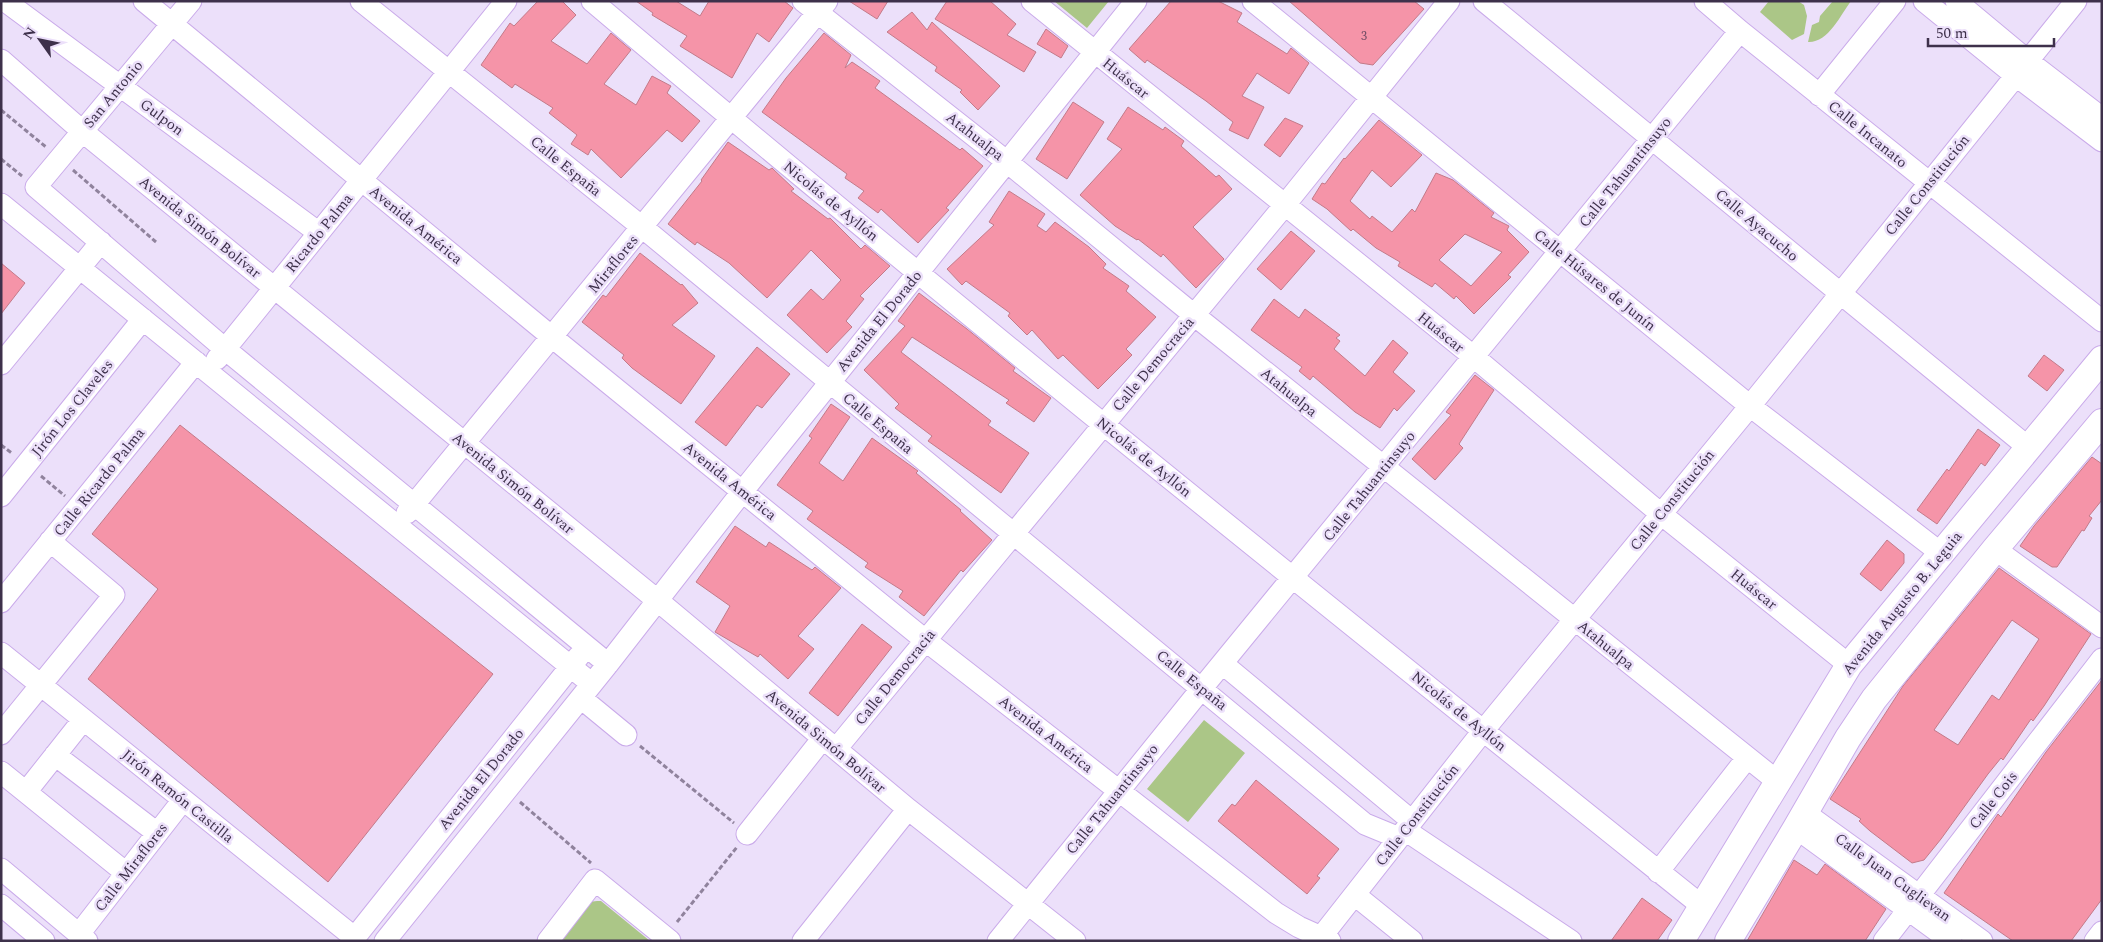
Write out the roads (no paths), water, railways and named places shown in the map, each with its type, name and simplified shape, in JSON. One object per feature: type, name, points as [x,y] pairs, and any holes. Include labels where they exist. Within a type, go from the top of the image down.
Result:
[{"type":"main road","name":"Avenida Augusto B. Leguia","points":[[1681,941],[1849,665],[2102,359]]},
{"type":"main road","points":[[1728,941],[1848,738],[1874,699],[1995,549],[2102,422]]},
{"type":"main road","points":[[1965,526],[1995,549]]},
{"type":"street","name":"Gulpon","points":[[6,1],[318,233]]},
{"type":"street","name":"Avenida América","points":[[144,1],[552,337],[925,640],[1276,913],[1323,939]]},
{"type":"street","name":"San Antonio","points":[[101,242],[36,188],[191,1]]},
{"type":"street","name":"Calle España","points":[[361,1],[642,227],[1365,824],[1405,830]]},
{"type":"street","name":"Ricardo Palma","points":[[202,366],[225,349],[506,1]]},
{"type":"street","name":"Nicolás de Ayllón","points":[[592,1],[731,119],[1103,425],[1702,906]]},
{"type":"street","name":"Huáscar","points":[[1032,1],[1284,206],[1474,357],[1661,514],[1849,665]]},
{"type":"street","name":"Avenida El Dorado","points":[[385,941],[608,664],[742,492],[1006,161],[1136,1]]},
{"type":"street","name":"Calle Húsares de Junín","points":[[1253,1],[1750,406],[1942,554]]},
{"type":"street","name":"Calle Democracia","points":[[747,834],[925,640],[1284,206],[1449,1]]},
{"type":"street","name":"Calle Ayacucho","points":[[1484,1],[2029,448]]},
{"type":"street","name":"Calle Incanato","points":[[1705,1],[2102,321]]},
{"type":"street","points":[[1819,94],[1895,1]]},
{"type":"street","points":[[1924,1],[2021,68],[2102,118]]},
{"type":"street","points":[[1956,1],[2021,68],[2102,141]]},
{"type":"street","name":"Calle Constitución","points":[[1323,939],[1483,731],[1750,406],[2076,1]]},
{"type":"street","name":"Miraflores","points":[[397,525],[731,119],[816,5]]},
{"type":"street","name":"Atahualpa","points":[[816,5],[1194,315],[1777,781]]},
{"type":"street","name":"Calle Tahuantinsuyo","points":[[998,941],[1202,688],[1740,31]]},
{"type":"street","name":"Avenida Simón Bolívar","points":[[1,60],[82,131],[657,600],[908,809],[1075,941]]},
{"type":"street","points":[[1,204],[571,666],[586,691],[626,735]]},
{"type":"street","points":[[1,364],[101,242],[225,349],[416,504],[608,664]]},
{"type":"street","name":"Jirón Los Claveles","points":[[1,496],[143,319]]},
{"type":"street","name":"Calle Ricardo Palma","points":[[1,602],[50,542],[202,366]]},
{"type":"street","points":[[1,734],[114,594],[50,542]]},
{"type":"street","points":[[1995,549],[2102,627]]},
{"type":"street","points":[[588,647],[625,642]]},
{"type":"street","name":"Avenida El Dorado","points":[[354,939],[588,647]]},
{"type":"street","name":"Jirón Ramón Castilla","points":[[1,653],[354,939]]},
{"type":"street","name":"Calle España","points":[[1223,664],[1405,830],[1571,941]]},
{"type":"street","name":"Calle Cois","points":[[1884,941],[2100,666]]},
{"type":"street","points":[[26,792],[83,720]]},
{"type":"street","points":[[55,755],[157,833]]},
{"type":"street","points":[[1658,872],[1747,758]]},
{"type":"street","points":[[1,772],[126,873]]},
{"type":"street","name":"Calle Miraflores","points":[[83,937],[126,873],[183,800]]},
{"type":"street","points":[[811,938],[908,809]]},
{"type":"street","name":"Calle Juan Cuglievan","points":[[1801,820],[1914,903],[1982,941]]},
{"type":"street","points":[[1,869],[83,937]]},
{"type":"street","points":[[548,941],[595,880],[668,939]]},
{"type":"street","points":[[1355,895],[1412,941]]},
{"type":"street","name":"Calle Juan Cuglievan","points":[[1914,903],[1951,941]]},
{"type":"street","points":[[1,905],[44,941]]},
{"type":"street","points":[[2095,941],[2102,932]]}]
